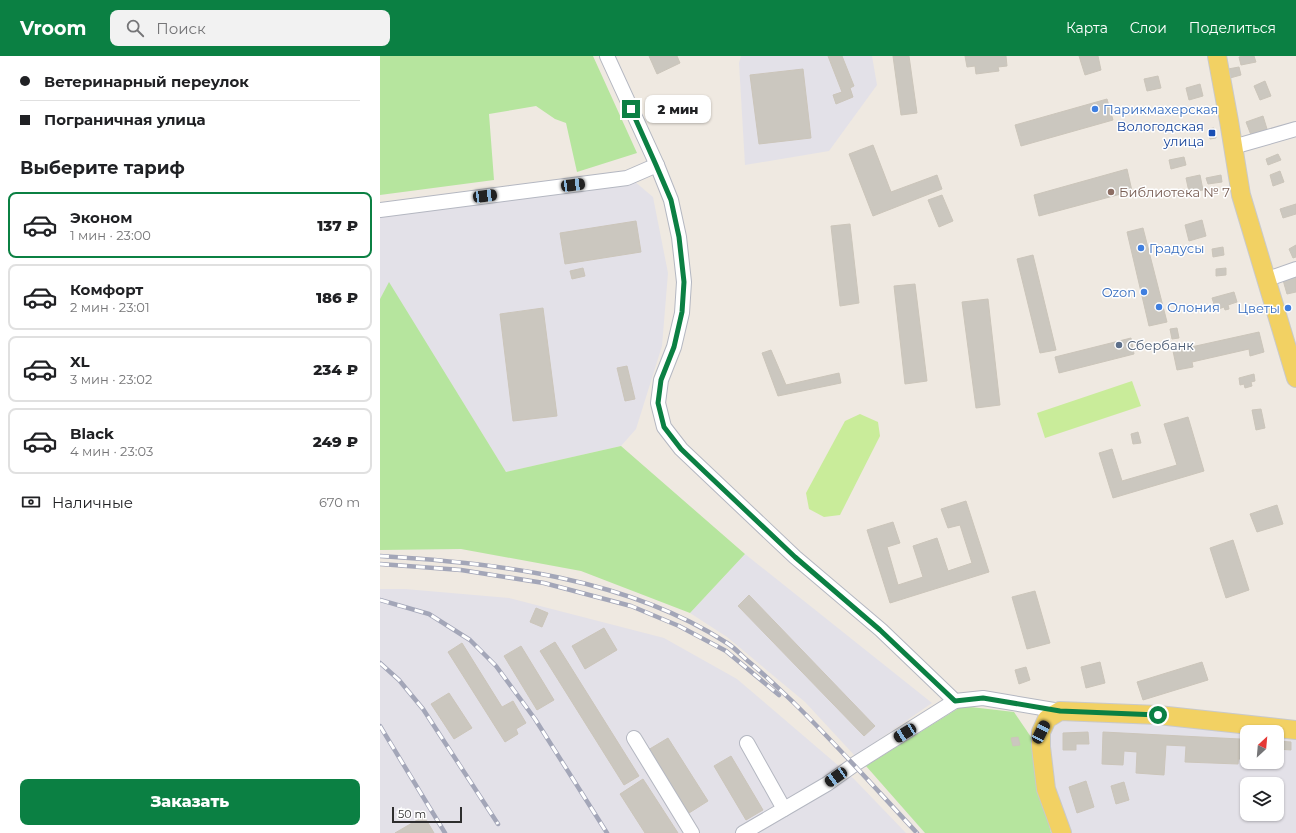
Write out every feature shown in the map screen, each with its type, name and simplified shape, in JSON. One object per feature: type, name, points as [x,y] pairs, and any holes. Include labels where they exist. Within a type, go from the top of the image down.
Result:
[{"type":"main road","points":[[1217,56],[1240,195],[1296,378]]},
{"type":"main road","points":[[1062,833],[1046,789],[1041,747],[1041,732],[1047,719],[1060,711],[1158,715],[1296,730]]},
{"type":"street","points":[[607,56],[671,200],[679,237],[684,282],[680,320],[674,347],[661,380],[658,403],[664,427],[681,449],[795,557],[880,630],[955,701]]},
{"type":"street","points":[[1233,147],[1296,129]]},
{"type":"street","points":[[380,210],[627,178],[656,165]]},
{"type":"street","points":[[1266,280],[1296,269]]},
{"type":"street","points":[[743,833],[827,784],[855,764],[955,701],[983,698],[1060,711]]},
{"type":"street","points":[[634,738],[692,833]]},
{"type":"street","points":[[747,743],[784,809]]},
{"type":"shaded area","points":[[741,56],[872,56],[877,85],[829,151],[745,165],[739,63]]},
{"type":"shaded area","points":[[634,181],[653,197],[668,273],[662,346],[636,429],[621,446],[506,472],[389,283],[380,299],[380,215]]},
{"type":"shaded area","points":[[745,554],[932,703],[855,756],[805,702],[727,637],[690,613]]},
{"type":"shaded area","points":[[380,589],[405,589],[509,598],[664,638],[737,679],[854,779],[906,833],[380,833]]},
{"type":"shaded area","points":[[1087,717],[1240,733],[1240,769],[1284,769],[1284,738],[1296,739],[1296,833],[1068,833],[1059,808],[1048,757],[1048,735],[1061,719]]},
{"type":"green space","points":[[380,56],[593,56],[637,153],[577,172],[566,123],[555,119],[536,106],[489,114],[494,180],[380,195]]},
{"type":"green space","points":[[389,282],[506,472],[621,446],[745,554],[690,613],[581,571],[461,549],[380,550],[380,299]]},
{"type":"green space","points":[[1132,381],[1141,406],[1045,438],[1037,413]]},
{"type":"green space","points":[[860,414],[878,422],[880,436],[840,515],[824,517],[809,509],[806,493],[845,421]]},
{"type":"green space","points":[[962,706],[1014,712],[1031,737],[1051,833],[925,833],[866,766]]},
{"type":"building","points":[[649,56],[677,56],[680,63],[657,74]]},
{"type":"building","points":[[828,56],[842,56],[854,86],[850,88],[853,97],[836,104],[833,95],[842,92]]},
{"type":"building","points":[[893,56],[909,56],[917,113],[901,115]]},
{"type":"building","points":[[965,56],[1006,56],[1007,66],[998,67],[999,71],[976,74],[975,66],[967,67]]},
{"type":"building","points":[[1079,56],[1098,56],[1101,70],[1085,75]]},
{"type":"building","points":[[1254,56],[1256,62],[1241,65],[1239,57]]},
{"type":"building","points":[[1239,67],[1241,75],[1230,78],[1228,69]]},
{"type":"building","points":[[803,69],[811,138],[759,144],[750,75]]},
{"type":"building","points":[[1158,76],[1161,88],[1147,91],[1144,79]]},
{"type":"building","points":[[1265,81],[1271,96],[1260,100],[1254,86]]},
{"type":"building","points":[[1200,84],[1203,96],[1189,100],[1186,88]]},
{"type":"building","points":[[1107,99],[1113,120],[1021,146],[1015,125]]},
{"type":"building","points":[[1263,116],[1267,129],[1251,135],[1246,122]]},
{"type":"building","points":[[1214,128],[1216,138],[1210,139],[1208,129]]},
{"type":"building","points":[[873,145],[891,192],[937,175],[942,189],[873,216],[849,154]]},
{"type":"building","points":[[1278,154],[1281,160],[1268,165],[1266,159]]},
{"type":"building","points":[[1184,157],[1186,165],[1171,169],[1169,160]]},
{"type":"building","points":[[1127,169],[1132,191],[1039,216],[1034,195]]},
{"type":"building","points":[[1280,171],[1284,182],[1273,186],[1270,175]]},
{"type":"building","points":[[1200,175],[1203,190],[1189,192],[1186,178]]},
{"type":"building","points":[[1221,175],[1222,182],[1208,184],[1206,178]]},
{"type":"building","points":[[942,195],[953,221],[939,227],[928,200]]},
{"type":"building","points":[[1296,204],[1296,214],[1283,218],[1280,209]]},
{"type":"building","points":[[1202,220],[1206,236],[1189,241],[1185,225]]},
{"type":"building","points":[[636,221],[641,252],[565,264],[560,233]]},
{"type":"building","points":[[850,224],[859,303],[840,306],[831,226]]},
{"type":"building","points":[[1143,228],[1167,322],[1149,326],[1127,232]]},
{"type":"building","points":[[1296,245],[1296,257],[1293,258],[1289,249]]},
{"type":"building","points":[[1223,247],[1224,255],[1213,257],[1212,249]]},
{"type":"building","points":[[1033,255],[1056,350],[1040,353],[1017,259]]},
{"type":"building","points":[[583,268],[585,276],[572,279],[570,271]]},
{"type":"building","points":[[1226,268],[1226,275],[1216,276],[1216,269]]},
{"type":"building","points":[[1296,277],[1296,292],[1287,294],[1283,280]]},
{"type":"building","points":[[915,284],[927,381],[905,384],[894,286]]},
{"type":"building","points":[[1234,292],[1237,302],[1228,305],[1229,309],[1225,310],[1224,307],[1216,310],[1212,298]]},
{"type":"building","points":[[988,299],[1000,405],[976,408],[962,302]]},
{"type":"building","points":[[543,308],[557,416],[513,421],[500,314]]},
{"type":"building","points":[[1177,328],[1179,338],[1172,339],[1170,329]]},
{"type":"building","points":[[1259,332],[1264,352],[1250,356],[1249,349],[1192,362],[1193,367],[1177,370],[1173,351]]},
{"type":"building","points":[[1131,338],[1134,354],[1059,373],[1055,357]]},
{"type":"building","points":[[771,350],[786,385],[839,373],[841,383],[778,396],[762,353]]},
{"type":"building","points":[[627,366],[635,399],[625,401],[617,368]]},
{"type":"building","points":[[1254,374],[1255,381],[1251,382],[1252,386],[1245,388],[1244,384],[1240,385],[1239,378]]},
{"type":"building","points":[[1261,409],[1265,428],[1256,430],[1252,410]]},
{"type":"building","points":[[1188,417],[1204,471],[1113,498],[1099,453],[1112,449],[1122,481],[1177,465],[1164,424]]},
{"type":"building","points":[[1138,432],[1141,443],[1133,444],[1131,434]]},
{"type":"building","points":[[966,501],[989,572],[890,603],[867,530],[893,522],[900,543],[887,547],[898,585],[923,577],[913,546],[937,538],[948,571],[972,563],[960,525],[948,528],[941,509]]},
{"type":"building","points":[[1277,505],[1283,524],[1257,532],[1250,514]]},
{"type":"building","points":[[1233,540],[1249,590],[1226,598],[1210,548]]},
{"type":"building","points":[[1035,591],[1050,643],[1027,649],[1012,597]]},
{"type":"building","points":[[749,595],[875,726],[864,736],[738,606]]},
{"type":"building","points":[[536,608],[548,613],[542,627],[530,622]]},
{"type":"building","points":[[604,628],[617,650],[585,669],[572,646]]},
{"type":"building","points":[[555,642],[639,776],[624,785],[540,651]]},
{"type":"building","points":[[462,643],[502,707],[513,701],[526,723],[516,729],[518,734],[505,742],[448,652]]},
{"type":"building","points":[[521,646],[554,700],[537,710],[504,656]]},
{"type":"building","points":[[1100,662],[1105,683],[1086,688],[1081,667]]},
{"type":"building","points":[[1202,662],[1208,680],[1143,700],[1137,682]]},
{"type":"building","points":[[1026,667],[1030,680],[1019,684],[1015,670]]},
{"type":"building","points":[[449,693],[472,728],[454,739],[431,704]]},
{"type":"building","points":[[1088,732],[1089,744],[1076,744],[1076,750],[1063,750],[1063,733]]},
{"type":"building","points":[[1103,732],[1240,739],[1238,764],[1185,762],[1186,746],[1166,745],[1164,775],[1136,773],[1137,752],[1124,751],[1123,765],[1102,764]]},
{"type":"building","points":[[1018,737],[1020,745],[1013,746],[1011,738]]},
{"type":"building","points":[[668,738],[708,801],[689,813],[648,750]]},
{"type":"building","points":[[1239,740],[1240,759],[1238,759]]},
{"type":"building","points":[[1284,742],[1291,742],[1291,750],[1284,750]]},
{"type":"building","points":[[731,756],[763,810],[746,820],[714,766]]},
{"type":"building","points":[[643,779],[678,833],[645,833],[620,794]]},
{"type":"building","points":[[1086,781],[1094,807],[1077,813],[1069,787]]},
{"type":"building","points":[[1124,782],[1129,800],[1116,804],[1111,786]]},
{"type":"building","points":[[424,816],[434,833],[395,833]]},
{"type":"railway","points":[[380,556],[470,563],[515,569],[560,578],[604,589],[647,603],[688,621],[730,645],[771,681],[825,734],[917,833]]},
{"type":"railway","points":[[380,564],[461,570],[544,583],[631,606],[679,626],[726,651],[779,695]]},
{"type":"railway","points":[[380,600],[429,614],[470,640],[496,666],[535,719],[607,833]]},
{"type":"railway","points":[[380,663],[399,680],[423,709],[498,824]]},
{"type":"railway","points":[[380,726],[445,833]]},
{"type":"place","name":"Парикмахерская","points":[[1095,109]]},
{"type":"place","name":"Вологодская улица","points":[[1212,133]]},
{"type":"place","name":"Библиотека № 7","points":[[1111,192]]},
{"type":"place","name":"Градусы","points":[[1141,248]]},
{"type":"place","name":"Ozon","points":[[1144,292]]},
{"type":"place","name":"Олония","points":[[1159,307]]},
{"type":"place","name":"Цветы","points":[[1288,308]]},
{"type":"place","name":"Сбербанк","points":[[1119,345]]},
{"type":"route","points":[[631,109],[671,200],[679,237],[684,282],[682,312],[674,347],[661,380],[658,403],[664,427],[681,449],[795,557],[880,630],[955,701],[983,698],[1060,711],[1158,715]]}]
